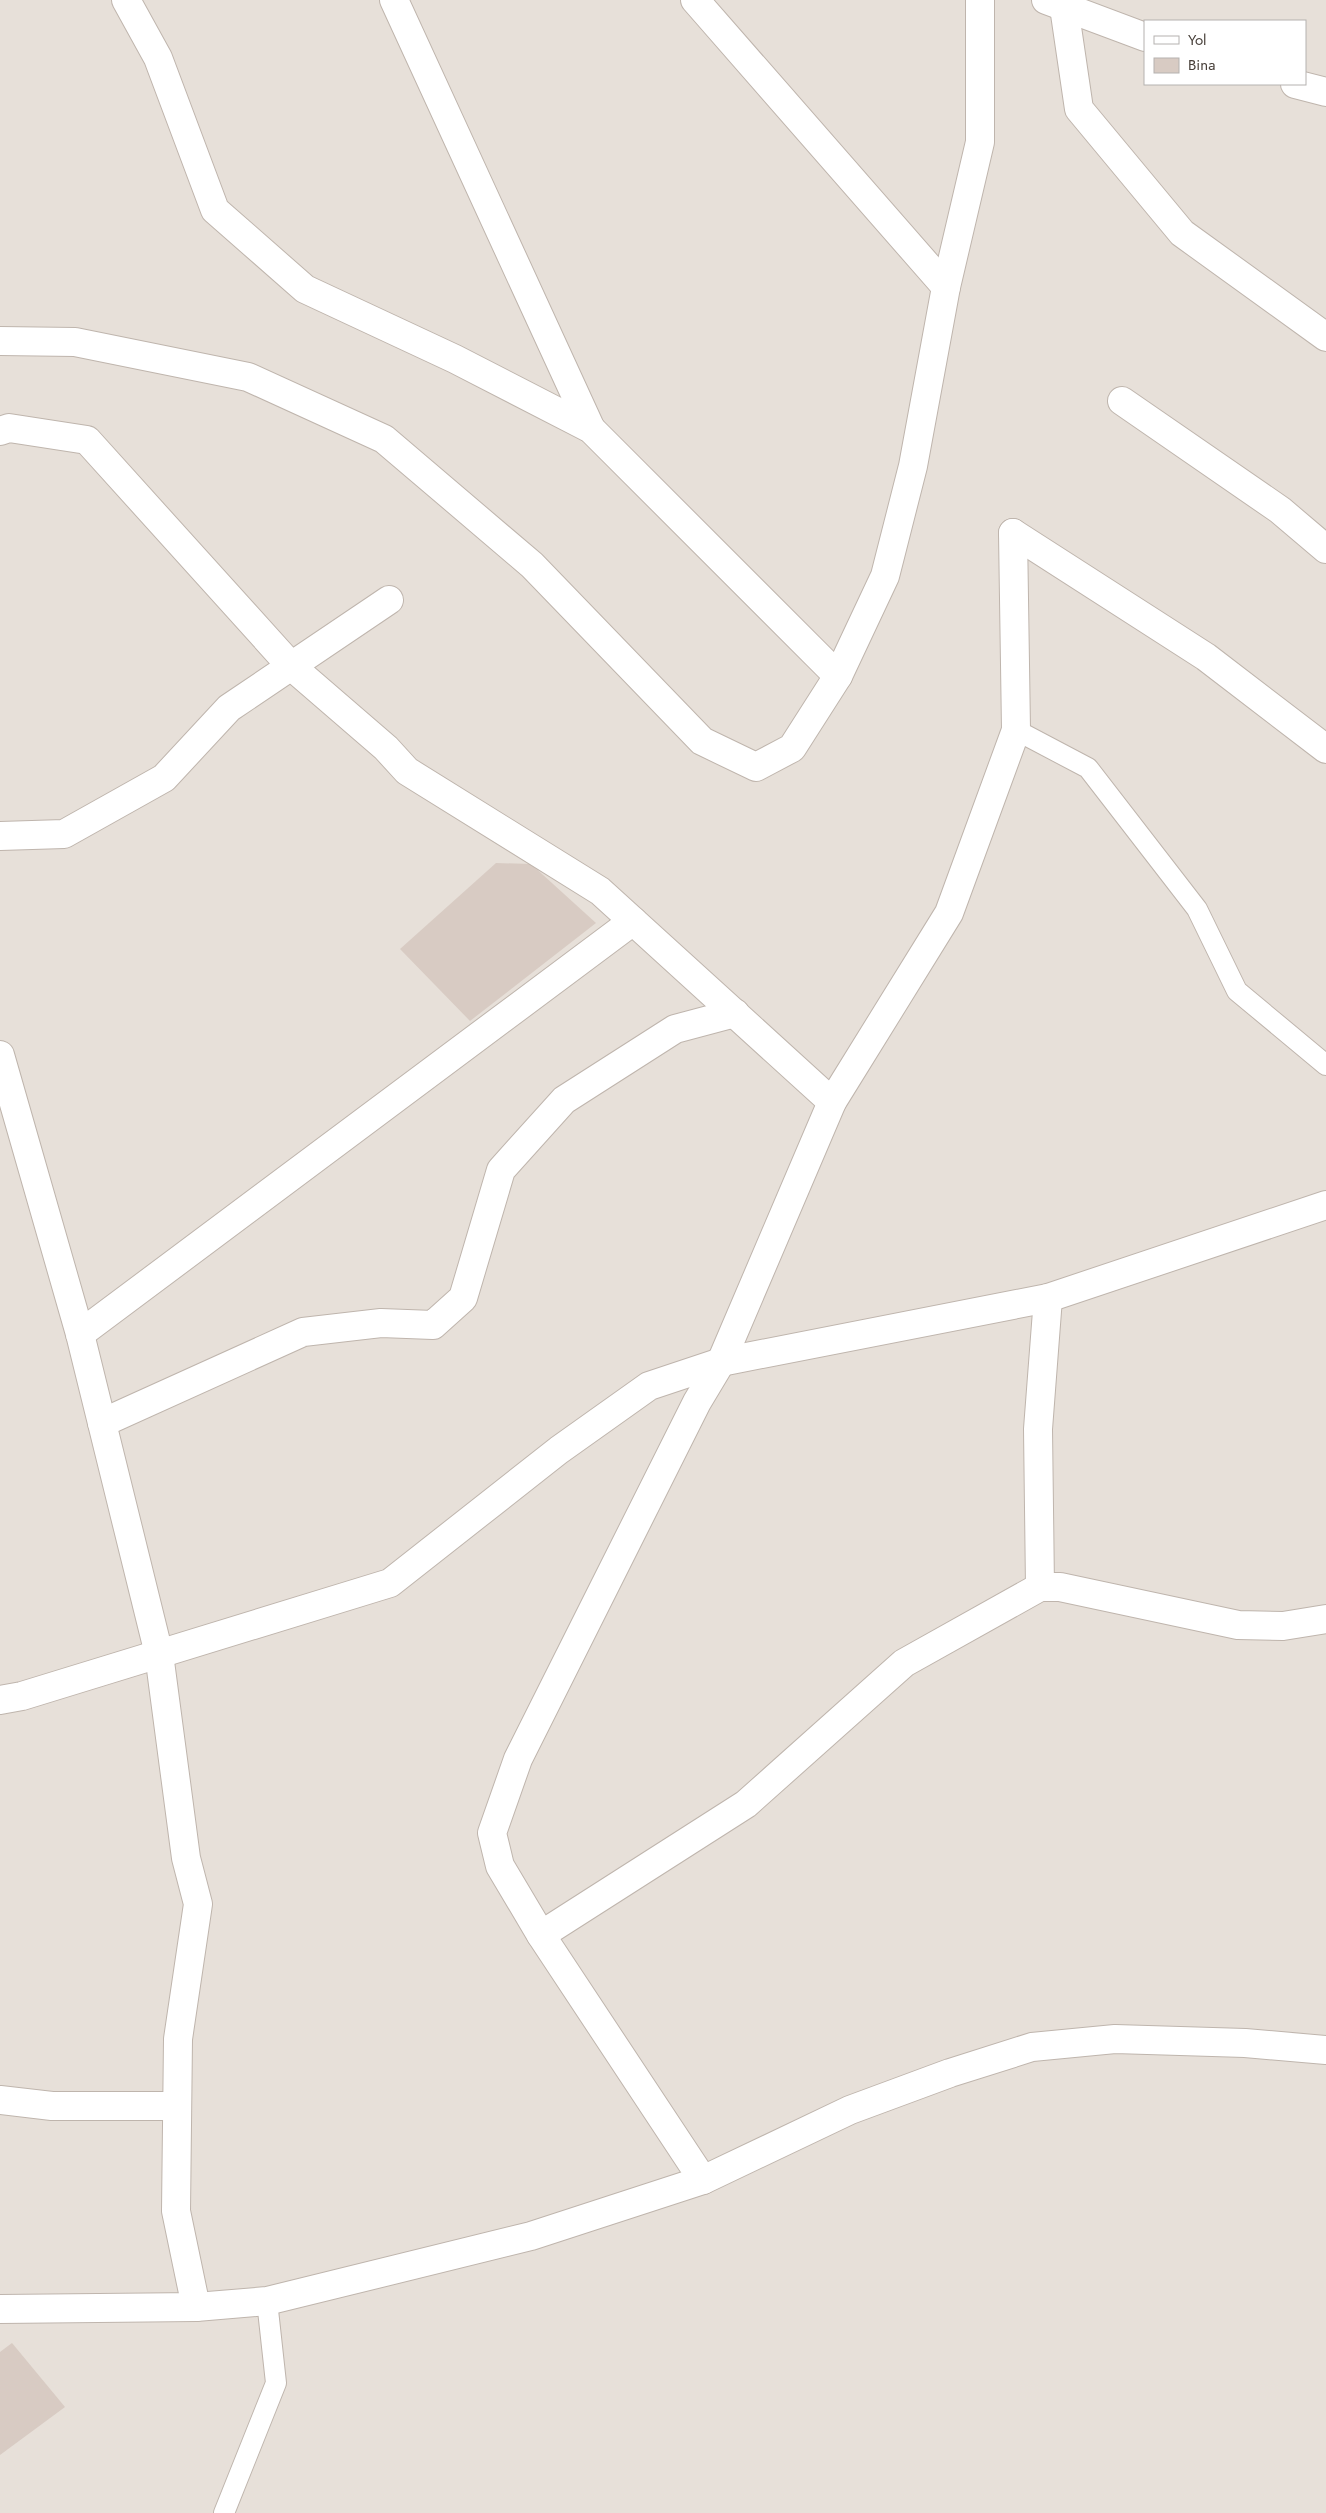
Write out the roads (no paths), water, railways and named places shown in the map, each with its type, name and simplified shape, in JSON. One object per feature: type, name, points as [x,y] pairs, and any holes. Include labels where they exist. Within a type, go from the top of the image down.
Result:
[{"type":"street","points":[[126,0],[158,58],[215,210],[304,289],[455,359],[591,429],[838,676]]},
{"type":"street","points":[[394,0],[591,429]]},
{"type":"street","points":[[694,0],[946,287]]},
{"type":"street","points":[[0,341],[75,342],[248,377],[384,439],[532,564],[702,741],[756,767],[792,748],[838,676],[885,576],[913,466],[946,287],[980,142],[980,0]]},
{"type":"street","points":[[1055,4],[1144,38]]},
{"type":"street","points":[[1055,4],[1079,109],[1182,233],[1326,337]]},
{"type":"street","points":[[1299,85],[1326,92]]},
{"type":"street","points":[[1122,401],[1280,510],[1326,549]]},
{"type":"street","points":[[0,431],[9,428],[86,440],[291,666],[386,748],[407,771],[600,891],[832,1102]]},
{"type":"street","points":[[703,2180],[541,1935],[500,1866],[492,1833],[518,1759],[697,1402],[721,1362],[832,1102],[949,913],[1016,730],[1013,533],[1206,657],[1326,749]]},
{"type":"street","points":[[0,836],[64,834],[164,778],[229,708],[390,600]]},
{"type":"street","points":[[80,1334],[633,921]]},
{"type":"street","points":[[102,1423],[303,1332],[381,1323],[433,1325],[463,1298],[501,1170],[564,1100],[675,1029],[735,1013]]},
{"type":"street","points":[[0,1055],[80,1334],[159,1654],[186,1858],[198,1904],[178,2039],[176,2211],[196,2307]]},
{"type":"street","points":[[0,1700],[22,1696],[390,1583],[559,1450],[649,1386],[721,1362],[1048,1298],[1326,1204]]},
{"type":"street","points":[[1040,1587],[1038,1429],[1048,1298]]},
{"type":"street","points":[[541,1935],[746,1804],[904,1663],[1040,1587],[1060,1587],[1238,1625],[1283,1626],[1326,1619]]},
{"type":"street","points":[[0,2309],[196,2307],[267,2301],[531,2236],[703,2180],[850,2110],[950,2073],[1032,2047],[1115,2039],[1245,2043],[1326,2050]]},
{"type":"street","points":[[0,2100],[52,2106],[177,2106]]},
{"type":"lane","points":[[1016,730],[1088,768],[1197,909],[1237,991],[1326,1065]]},
{"type":"lane","points":[[224,2513],[276,2383],[267,2301]]}]
